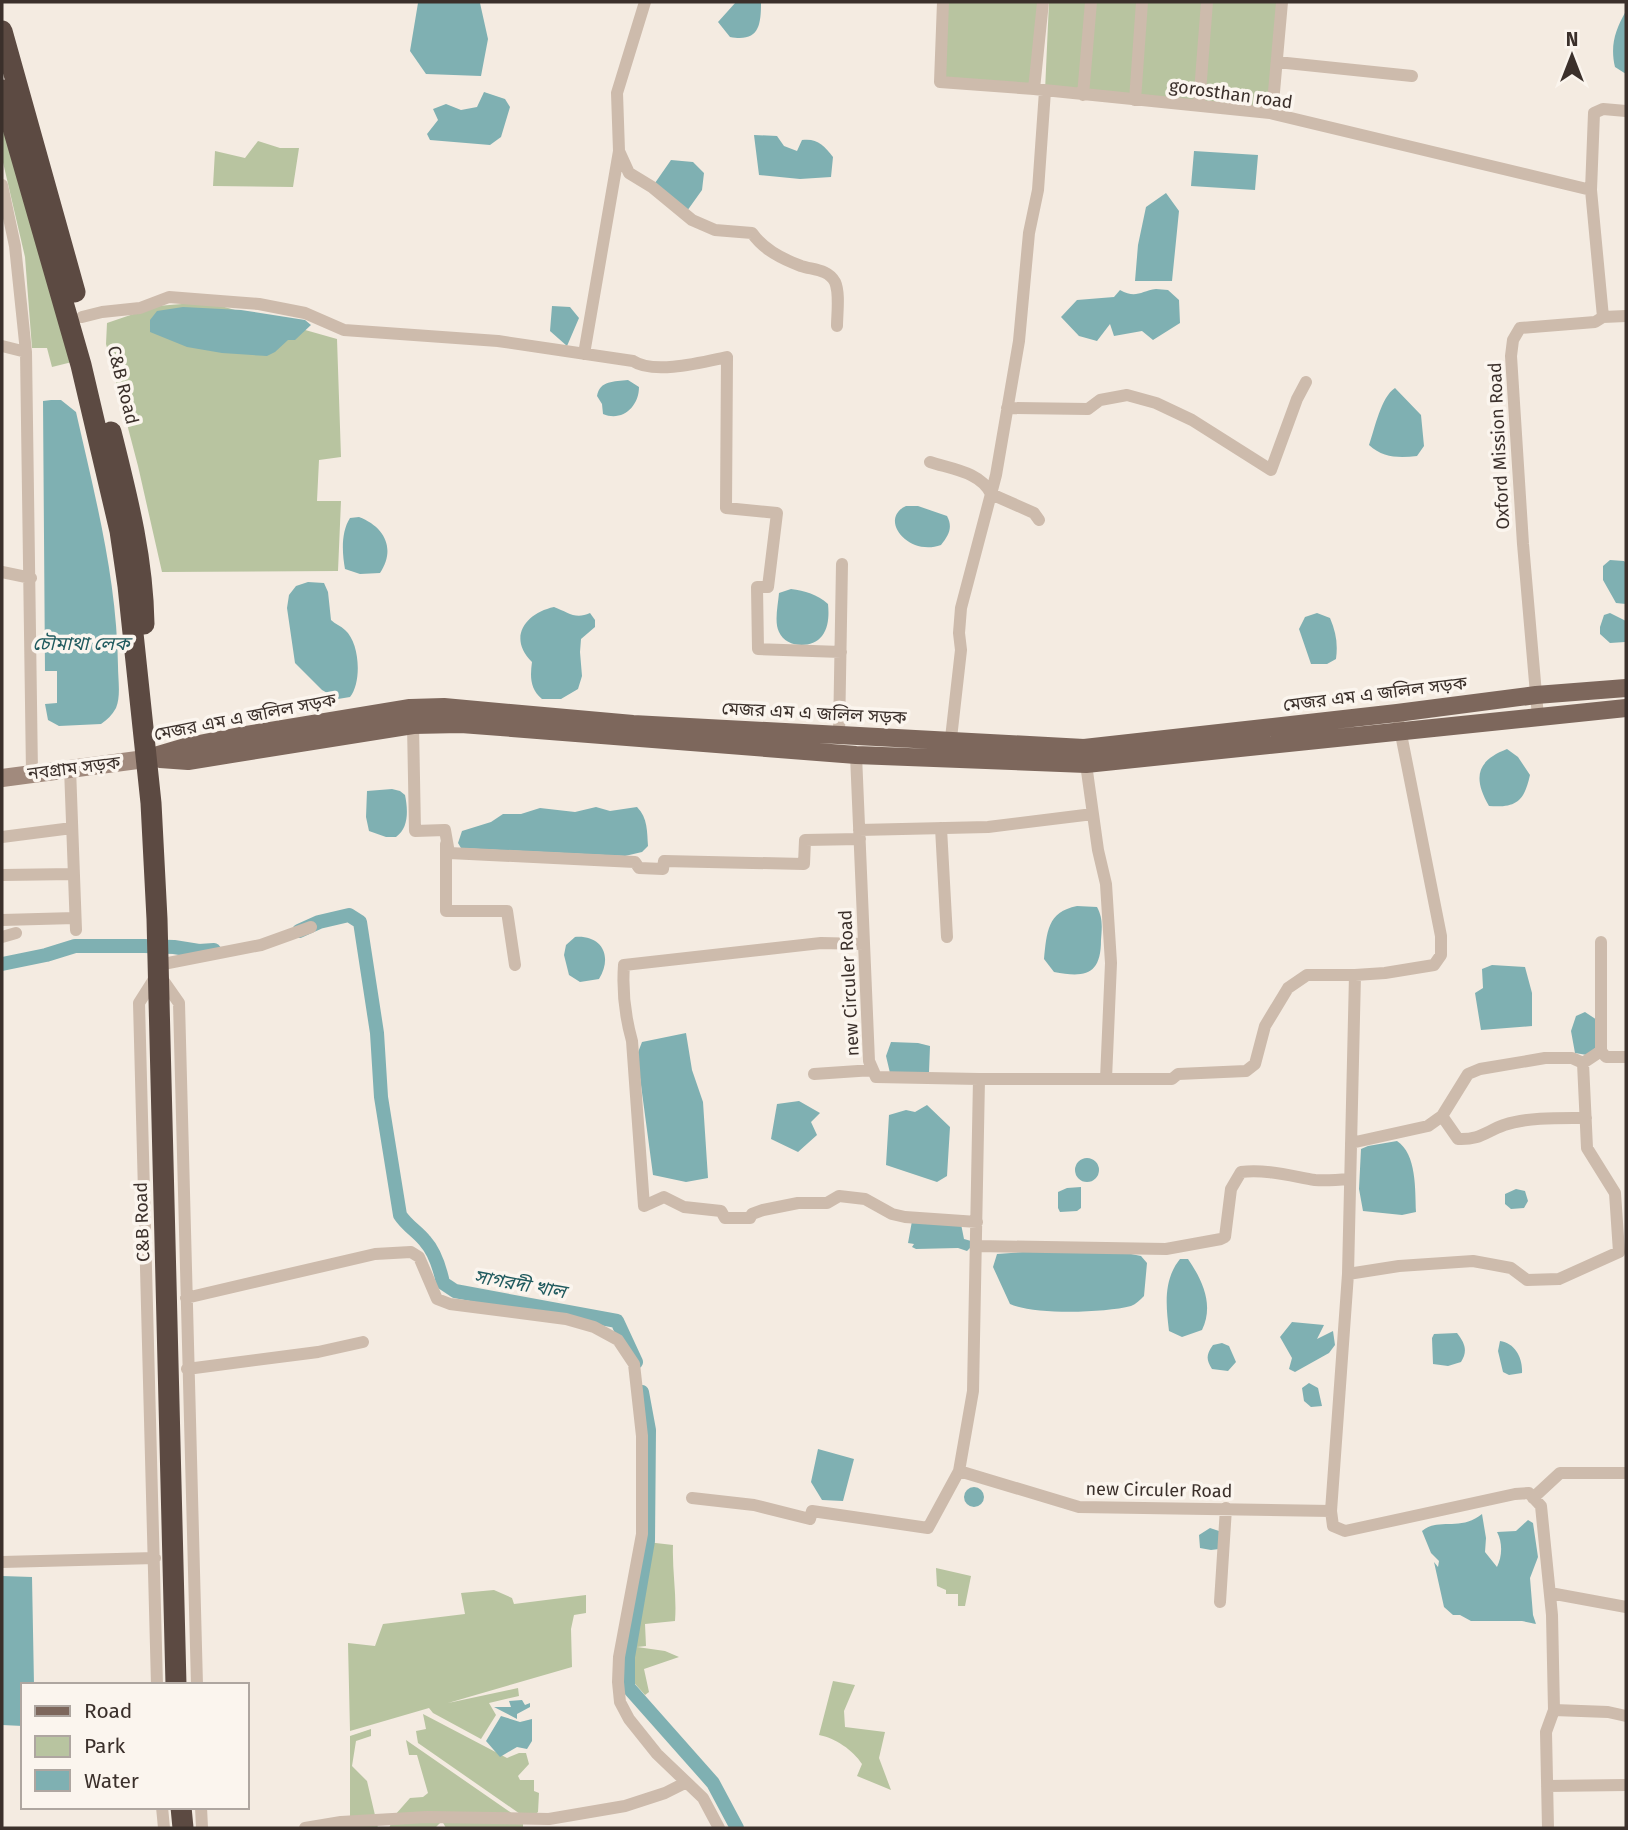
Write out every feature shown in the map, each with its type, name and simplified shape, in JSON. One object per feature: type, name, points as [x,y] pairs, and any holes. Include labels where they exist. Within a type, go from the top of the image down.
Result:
[{"type":"highway","name":"C&B Road","points":[[2,31],[82,317],[135,525],[144,586],[145,759]]},
{"type":"highway","name":"C&B Road","points":[[2,90],[80,365],[120,531],[128,586],[150,803],[157,919],[176,1683]]},
{"type":"highway","points":[[181,1809],[183,1828]]},
{"type":"main road","name":"মেজর এম এ জলিল সড়ক","points":[[145,759],[188,761],[413,724],[461,724],[856,755],[950,750],[1084,748],[1536,695],[1626,688]]},
{"type":"main road","name":"মেজর এম এ জলিল সড়ক","points":[[145,759],[189,746],[240,736],[410,708],[444,706],[580,720],[839,735],[1086,764],[1626,708]]},
{"type":"main road","name":"নবগ্রাম সড়ক","points":[[2,778],[145,759]]},
{"type":"street","points":[[584,354],[620,151],[617,93],[645,2]]},
{"type":"street","name":"gorosthan road","points":[[943,2],[940,82],[1270,113],[1591,190]]},
{"type":"street","points":[[950,750],[961,650],[961,608],[991,494],[1007,408],[1019,341],[1029,233],[1038,190],[1043,2]]},
{"type":"street","points":[[1083,95],[1091,2]]},
{"type":"street","points":[[1135,100],[1142,2]]},
{"type":"street","points":[[1199,105],[1207,2]]},
{"type":"street","points":[[1270,113],[1282,2]]},
{"type":"street","points":[[1277,62],[1412,76]]},
{"type":"street","points":[[1626,111],[1603,109],[1594,113],[1591,190],[1603,317],[1626,316]]},
{"type":"street","points":[[620,151],[629,173],[652,187],[692,220],[715,230],[752,233],[760,245],[776,255],[828,274],[836,284],[837,326]]},
{"type":"street","points":[[2,184],[15,246],[26,352],[32,773]]},
{"type":"street","points":[[82,317],[140,308],[169,297],[271,306],[306,313],[344,330],[498,341],[633,360],[640,366],[691,365],[727,357],[726,508],[777,513],[768,587],[757,587],[758,649],[841,652]]},
{"type":"street","name":"Oxford Mission Road","points":[[1538,717],[1517,450],[1511,356],[1513,340],[1520,328],[1595,322],[1603,317]]},
{"type":"street","points":[[2,346],[26,352]]},
{"type":"street","points":[[1007,408],[1088,409],[1100,400],[1128,395],[1156,402],[1192,420],[1271,470],[1306,382]]},
{"type":"street","points":[[930,462],[972,475],[987,485],[991,494],[1034,513],[1039,520]]},
{"type":"street","points":[[839,735],[842,564]]},
{"type":"street","points":[[2,572],[31,578]]},
{"type":"street","points":[[692,1498],[754,1505],[810,1518],[812,1511],[928,1528],[959,1471],[973,1391],[979,1079],[1172,1079],[1178,1074],[1245,1071],[1255,1064],[1265,1026],[1288,988],[1307,975],[1385,974],[1434,965],[1441,955],[1441,936],[1397,713]]},
{"type":"street","points":[[413,724],[415,831],[445,830]]},
{"type":"street","name":"new Circuler Road","points":[[856,755],[869,1061],[876,1077],[979,1079]]},
{"type":"street","points":[[1086,764],[1098,850],[1106,884],[1111,963],[1106,1079]]},
{"type":"street","points":[[2,920],[76,924],[70,768]]},
{"type":"street","points":[[445,830],[449,853],[635,862],[639,868],[663,869],[664,860],[804,864],[805,841],[941,828],[988,827],[1093,814]]},
{"type":"street","points":[[2,837],[72,828]]},
{"type":"street","points":[[941,828],[947,937]]},
{"type":"street","points":[[445,830],[446,911],[507,911],[515,965]]},
{"type":"street","points":[[2,875],[74,874]]},
{"type":"street","points":[[158,964],[261,945],[311,927]]},
{"type":"street","points":[[2,937],[16,933]]},
{"type":"street","points":[[1601,942],[1601,1051],[1606,1057],[1626,1057]]},
{"type":"street","points":[[864,944],[821,943],[624,965],[622,983],[626,1019],[632,1041],[645,1206],[664,1197],[684,1207],[721,1211],[725,1218],[746,1219],[763,1210],[798,1203],[827,1203],[839,1196],[865,1199],[892,1214],[905,1217],[977,1222]]},
{"type":"street","points":[[158,964],[179,1003],[197,1683]]},
{"type":"street","points":[[157,1683],[139,1003],[158,964]]},
{"type":"street","points":[[1355,975],[1348,1274],[1331,1511],[1333,1526],[1345,1531],[1515,1494],[1529,1493],[1541,1506],[1550,1593],[1554,1710],[1546,1732],[1548,1828]]},
{"type":"street","points":[[1583,1063],[1601,1051]]},
{"type":"street","points":[[1350,1143],[1428,1126],[1442,1116],[1468,1074],[1480,1069],[1545,1058],[1572,1058],[1583,1063]]},
{"type":"street","points":[[1348,1274],[1399,1266],[1473,1261],[1511,1268],[1527,1280],[1559,1279],[1619,1252],[1615,1193],[1587,1148],[1583,1063]]},
{"type":"street","points":[[814,1074],[873,1070]]},
{"type":"street","points":[[1442,1116],[1458,1139],[1473,1140],[1503,1125],[1586,1118]]},
{"type":"street","points":[[977,1246],[1166,1249],[1225,1237],[1231,1188],[1241,1172],[1253,1171],[1315,1180],[1350,1179]]},
{"type":"street","points":[[186,1298],[375,1254],[411,1252],[419,1257],[437,1299],[450,1304],[566,1319],[594,1327],[618,1340],[634,1364],[642,1436],[642,1534],[619,1657],[620,1702],[642,1736],[685,1783],[703,1798],[719,1828]]},
{"type":"street","points":[[187,1369],[318,1352],[363,1342]]},
{"type":"street","name":"new Circuler Road","points":[[959,1471],[1079,1507],[1331,1511]]},
{"type":"street","points":[[1533,1498],[1560,1473],[1626,1473]]},
{"type":"street","points":[[1220,1602],[1226,1508]]},
{"type":"street","points":[[2,1562],[155,1558]]},
{"type":"street","points":[[1550,1593],[1626,1607]]},
{"type":"street","points":[[1554,1710],[1608,1712],[1626,1716]]},
{"type":"street","points":[[305,1828],[341,1822],[427,1817],[549,1819],[625,1806],[665,1793],[685,1783]]},
{"type":"street","points":[[1547,1786],[1626,1785]]},
{"type":"street","points":[[162,1809],[164,1828]]},
{"type":"street","points":[[201,1809],[202,1828]]},
{"type":"green space","points":[[943,2],[1043,2],[1034,89],[940,82]]},
{"type":"green space","points":[[1049,2],[1282,2],[1270,113],[1045,91]]},
{"type":"green space","points":[[2,94],[76,361],[52,367],[47,348],[32,348],[25,257],[2,158]]},
{"type":"green space","points":[[258,141],[280,148],[299,148],[293,187],[213,186],[215,151],[245,158]]},
{"type":"green space","points":[[207,302],[337,339],[341,457],[319,460],[317,501],[341,501],[338,571],[162,572],[106,344],[107,323],[157,306]]},
{"type":"green space","points":[[647,1542],[673,1545],[675,1621],[645,1624],[646,1646],[637,1647],[665,1651],[679,1657],[644,1669],[649,1692],[645,1695],[629,1677],[629,1646]]},
{"type":"green space","points":[[936,1568],[971,1576],[965,1606],[958,1606],[958,1594],[946,1594],[946,1590],[937,1586]]},
{"type":"green space","points":[[494,1590],[512,1598],[514,1604],[586,1595],[586,1613],[574,1615],[571,1629],[572,1667],[448,1703],[518,1688],[519,1696],[489,1703],[496,1715],[481,1739],[433,1713],[429,1708],[350,1731],[348,1643],[375,1646],[383,1624],[465,1614],[461,1593]]},
{"type":"green space","points":[[833,1681],[855,1685],[844,1711],[845,1727],[885,1732],[879,1758],[891,1790],[857,1776],[862,1764],[854,1754],[837,1742],[819,1735]]},
{"type":"green space","points":[[423,1714],[507,1758],[526,1753],[529,1764],[518,1776],[520,1780],[534,1780],[534,1791],[539,1793],[538,1812],[533,1816],[523,1816],[418,1743],[416,1731],[426,1729]]},
{"type":"green space","points":[[371,1729],[371,1736],[356,1741],[352,1766],[367,1781],[378,1828],[350,1828],[350,1736]]},
{"type":"green space","points":[[406,1740],[523,1821],[523,1828],[446,1828],[442,1821],[435,1828],[389,1828],[395,1815],[410,1798],[423,1797],[428,1793],[417,1755],[409,1755]]},
{"type":"water","points":[[736,2],[761,3],[759,26],[747,37],[730,37],[718,22]]},
{"type":"water","points":[[418,3],[480,3],[488,39],[481,76],[426,74],[410,51]]},
{"type":"water","points":[[1626,11],[1626,74],[1615,67],[1613,45]]},
{"type":"water","points":[[484,92],[505,99],[510,107],[501,137],[490,145],[430,140],[427,134],[438,120],[433,109],[446,104],[461,110],[477,107]]},
{"type":"water","points":[[754,135],[777,136],[784,146],[797,151],[802,140],[820,143],[833,157],[831,177],[800,179],[759,175]]},
{"type":"water","points":[[1194,151],[1258,155],[1255,190],[1191,186]]},
{"type":"water","points":[[671,160],[693,162],[704,173],[702,190],[687,211],[655,183]]},
{"type":"water","points":[[1166,193],[1179,211],[1172,281],[1135,281],[1138,245],[1146,207]]},
{"type":"water","points":[[1156,289],[1168,290],[1179,300],[1180,323],[1153,340],[1142,331],[1114,336],[1110,324],[1097,341],[1079,336],[1061,317],[1077,300],[1114,297],[1120,290],[1134,294]]},
{"type":"water","points":[[552,306],[570,307],[579,318],[567,346],[550,331]]},
{"type":"water","points":[[183,307],[241,310],[305,320],[311,325],[295,340],[288,340],[267,356],[187,347],[150,332],[150,320],[157,311]]},
{"type":"water","points":[[628,380],[639,387],[633,406],[617,416],[603,414],[602,404],[597,396],[601,387],[604,384]]},
{"type":"water","points":[[1395,388],[1421,415],[1424,446],[1417,456],[1392,456],[1369,445],[1382,406]]},
{"type":"water","name":"চৌমাথা লেক","points":[[61,400],[76,412],[114,601],[118,703],[101,724],[59,726],[48,720],[45,704],[57,703],[57,671],[45,671],[43,401]]},
{"type":"water","points":[[906,506],[918,506],[947,516],[949,531],[941,545],[918,546],[901,535],[895,519],[898,512]]},
{"type":"water","points":[[359,517],[376,527],[385,540],[387,556],[380,573],[360,574],[345,569],[345,530],[350,518]]},
{"type":"water","points":[[1610,560],[1626,563],[1626,604],[1616,603],[1603,580],[1603,566]]},
{"type":"water","points":[[308,582],[324,583],[328,592],[331,620],[345,630],[354,644],[358,673],[350,697],[338,699],[322,690],[295,663],[287,608],[289,595],[296,586]]},
{"type":"water","points":[[791,589],[811,594],[828,604],[826,629],[818,640],[806,645],[793,644],[779,632],[779,593]]},
{"type":"water","points":[[554,607],[576,615],[590,613],[595,620],[595,627],[581,639],[582,676],[578,689],[561,699],[542,699],[533,687],[532,662],[521,644],[521,635],[528,620]]},
{"type":"water","points":[[1317,613],[1330,618],[1335,633],[1336,659],[1327,664],[1311,664],[1299,629],[1305,617]]},
{"type":"water","points":[[1610,613],[1626,621],[1625,642],[1610,643],[1600,634],[1604,615]]},
{"type":"water","points":[[1507,749],[1518,757],[1530,775],[1528,784],[1522,797],[1513,804],[1489,806],[1481,787],[1480,772],[1489,759]]},
{"type":"water","points":[[392,789],[405,795],[406,818],[403,829],[396,837],[386,837],[369,831],[366,817],[367,791]]},
{"type":"water","points":[[596,807],[610,811],[637,807],[645,820],[648,846],[642,852],[625,856],[461,848],[458,843],[462,831],[491,822],[503,814],[521,814],[540,808],[575,812]]},
{"type":"water","points":[[1077,906],[1097,907],[1099,911],[1102,927],[1098,961],[1094,967],[1082,974],[1054,972],[1044,959],[1050,925],[1060,913]]},
{"type":"water","points":[[575,937],[592,939],[602,949],[605,962],[599,979],[580,982],[569,975],[564,955],[566,945]]},
{"type":"water","points":[[1492,965],[1525,967],[1532,993],[1532,1026],[1481,1030],[1475,993],[1483,988],[1482,969]]},
{"type":"water","points":[[1585,1012],[1597,1020],[1599,1045],[1587,1055],[1575,1053],[1571,1031],[1576,1016]]},
{"type":"water","points":[[686,1033],[692,1070],[703,1102],[708,1178],[686,1182],[653,1175],[637,1055],[642,1042]]},
{"type":"water","points":[[891,1042],[930,1046],[929,1072],[890,1073],[886,1056]]},
{"type":"water","points":[[799,1101],[820,1113],[811,1122],[817,1135],[798,1152],[771,1139],[777,1104]]},
{"type":"water","points":[[927,1105],[950,1127],[947,1176],[937,1182],[886,1165],[889,1115],[906,1110],[915,1112]]},
{"type":"water","points":[[1397,1141],[1404,1147],[1412,1163],[1416,1212],[1402,1215],[1363,1211],[1359,1189],[1361,1149]]},
{"type":"water","points":[[1087,1158],[1096,1161],[1099,1170],[1096,1179],[1087,1182],[1078,1179],[1075,1170],[1078,1161]]},
{"type":"water","points":[[1081,1187],[1081,1208],[1077,1211],[1060,1212],[1058,1192]]},
{"type":"water","points":[[1516,1189],[1525,1191],[1528,1201],[1524,1208],[1511,1209],[1505,1204],[1505,1194]]},
{"type":"water","points":[[912,1221],[961,1224],[964,1239],[971,1241],[971,1247],[967,1251],[958,1248],[916,1249],[912,1247],[914,1244],[908,1243]]},
{"type":"water","points":[[1121,1252],[1141,1256],[1147,1263],[1144,1296],[1131,1306],[1087,1311],[1035,1310],[1010,1304],[993,1267],[997,1254]]},
{"type":"water","points":[[1180,1259],[1188,1259],[1202,1285],[1207,1302],[1202,1330],[1182,1337],[1169,1331],[1167,1303],[1168,1284]]},
{"type":"water","points":[[1292,1322],[1324,1325],[1317,1339],[1333,1331],[1335,1345],[1329,1353],[1295,1372],[1289,1369],[1292,1358],[1280,1337]]},
{"type":"water","points":[[1457,1333],[1465,1347],[1461,1362],[1448,1366],[1433,1364],[1434,1334]]},
{"type":"water","points":[[1500,1341],[1517,1352],[1522,1373],[1509,1375],[1503,1372],[1498,1351]]},
{"type":"water","points":[[1222,1343],[1229,1346],[1236,1362],[1228,1371],[1212,1369],[1208,1360],[1213,1345]]},
{"type":"water","points":[[1309,1383],[1318,1388],[1322,1406],[1311,1407],[1304,1401],[1302,1388]]},
{"type":"water","points":[[818,1449],[854,1459],[843,1501],[822,1500],[811,1482]]},
{"type":"water","points":[[970,1487],[978,1487],[984,1497],[978,1507],[970,1507],[964,1501],[964,1493]]},
{"type":"water","points":[[1482,1514],[1485,1552],[1497,1567],[1501,1550],[1497,1532],[1516,1531],[1528,1520],[1533,1523],[1538,1557],[1530,1578],[1536,1624],[1522,1621],[1471,1621],[1460,1615],[1453,1615],[1444,1607],[1434,1562],[1438,1567],[1439,1561],[1431,1553],[1422,1531],[1435,1525],[1466,1522]]},
{"type":"water","points":[[1210,1528],[1219,1531],[1219,1549],[1200,1548],[1199,1535]]},
{"type":"water","points":[[2,1576],[32,1577],[34,1683],[21,1683],[21,1726],[2,1725]]},
{"type":"water","points":[[522,1700],[525,1705],[530,1703],[530,1707],[517,1714],[517,1719],[494,1707],[511,1707],[509,1701]]},
{"type":"water","points":[[501,1716],[520,1722],[532,1719],[532,1741],[527,1749],[517,1747],[500,1757],[486,1741]]},
{"type":"waterway","name":"সাগরদী খাল","points":[[299,931],[319,922],[349,915],[360,922],[377,1033],[381,1097],[400,1215],[432,1250],[443,1283],[455,1291],[617,1321],[636,1362]]},
{"type":"waterway","name":"সাগরদী খাল","points":[[2,964],[75,946],[214,950]]},
{"type":"waterway","name":"সাগরদী খাল","points":[[642,1392],[649,1430],[648,1541],[628,1657],[628,1687],[713,1783],[737,1828]]}]
